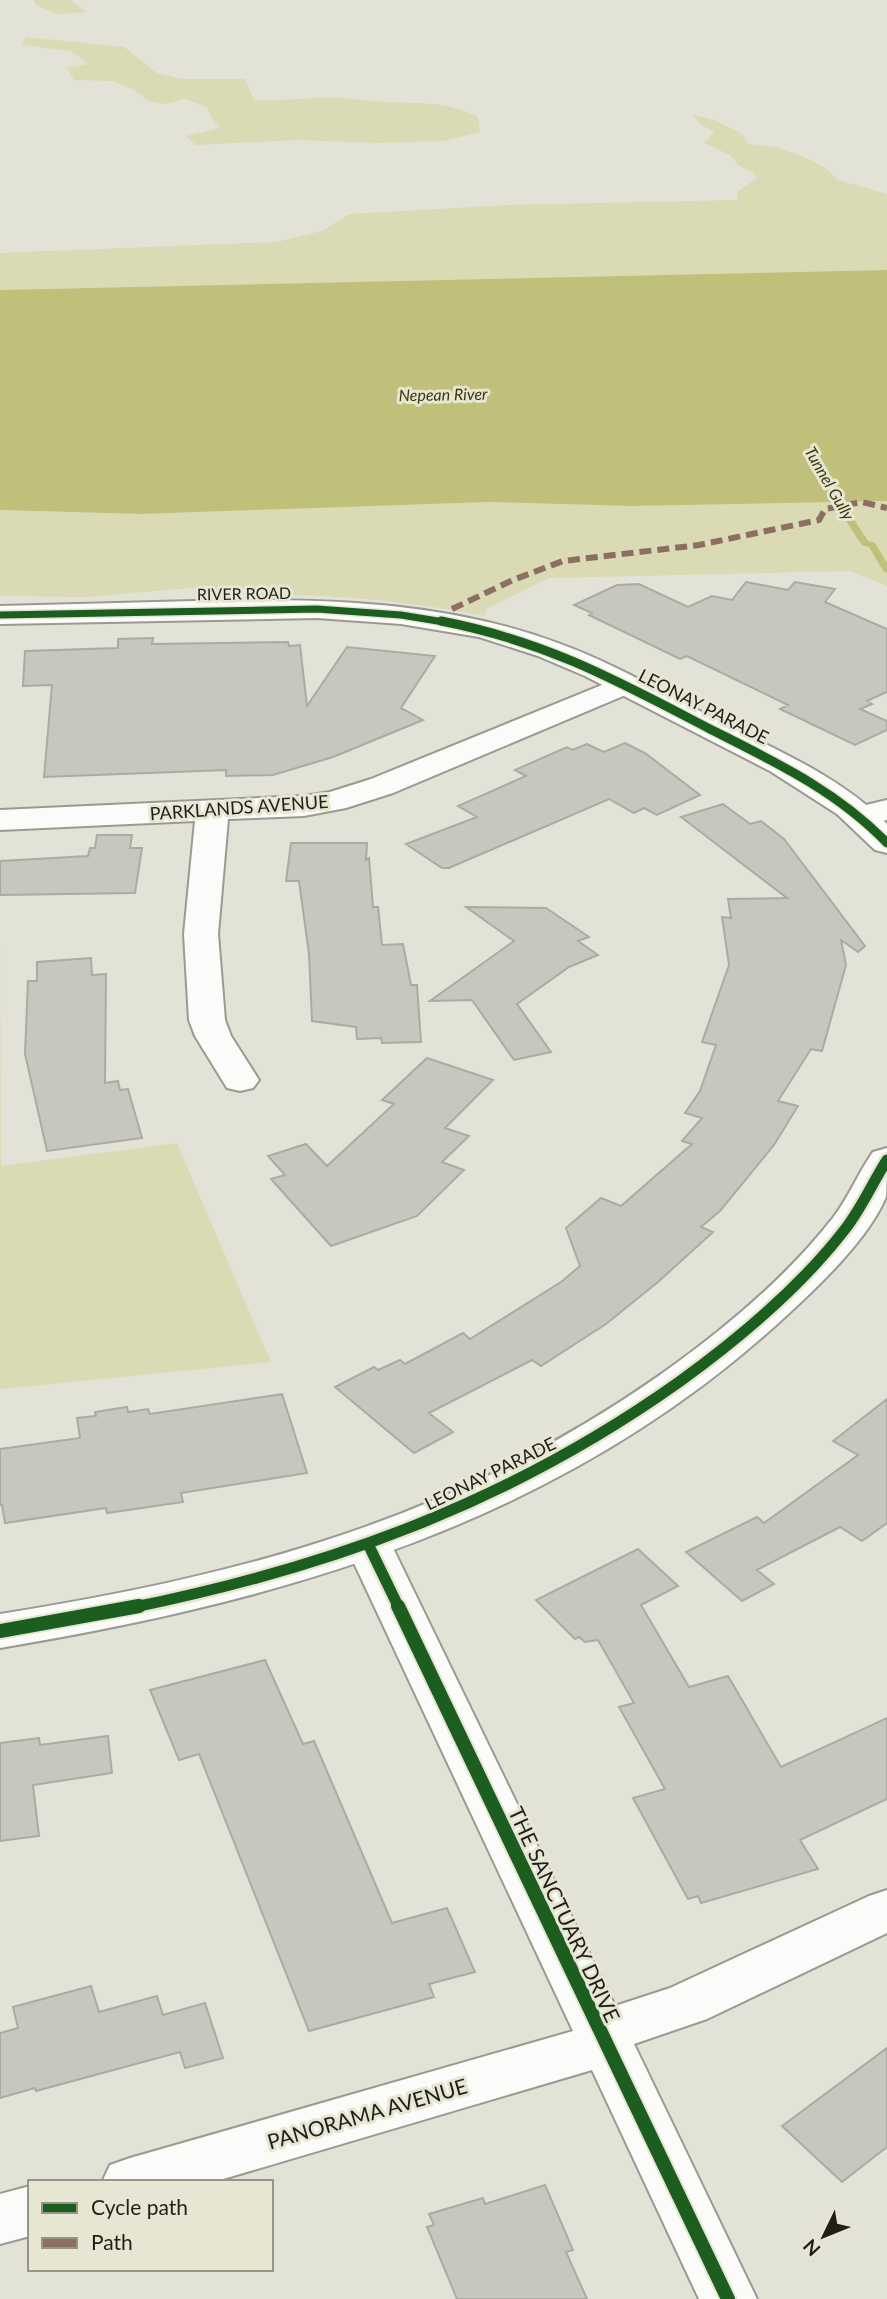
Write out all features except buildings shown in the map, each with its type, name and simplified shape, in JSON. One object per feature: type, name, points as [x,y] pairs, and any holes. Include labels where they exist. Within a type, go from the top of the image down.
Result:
[{"type":"street","name":"RIVER ROAD","points":[[0,615],[278,607],[362,609],[420,617],[487,631]]},
{"type":"street","name":"LEONAY PARADE","points":[[487,631],[551,651],[624,685],[874,813],[887,843]]},
{"type":"street","name":"PARKLANDS AVENUE","points":[[0,820],[304,806],[351,797],[624,685]]},
{"type":"street","points":[[212,811],[201,934],[207,1020],[213,1036],[240,1080]]},
{"type":"street","name":"LEONAY PARADE","points":[[0,1631],[131,1609],[369,1546],[465,1508],[557,1462],[656,1401],[731,1342],[798,1283],[848,1226],[887,1160]]},
{"type":"street","name":"THE SANCTUARY DRIVE","points":[[369,1546],[727,2299]]},
{"type":"street","name":"PANORAMA AVENUE","points":[[137,2180],[603,2039],[688,2004],[887,1910]]},
{"type":"street","points":[[0,2219],[28,2212]]},
{"type":"green space","points":[[34,0],[71,0],[87,12],[58,14],[36,5]]},
{"type":"green space","points":[[26,37],[124,47],[157,73],[182,79],[245,79],[254,100],[341,98],[443,105],[478,117],[480,132],[443,141],[378,143],[299,140],[196,145],[186,136],[221,128],[212,119],[207,107],[185,99],[163,104],[148,101],[134,90],[113,81],[74,80],[67,68],[88,64],[71,51],[22,45]]},
{"type":"green space","points":[[693,115],[714,120],[742,134],[748,144],[776,147],[804,157],[827,169],[838,180],[887,194],[887,270],[0,290],[0,253],[277,242],[322,231],[349,214],[508,205],[738,200],[737,192],[757,178],[753,172],[739,166],[730,155],[704,143],[714,132],[699,123]]},
{"type":"green space","points":[[887,501],[887,586],[851,571],[549,578],[486,609],[485,616],[372,600],[258,595],[254,588],[191,588],[87,597],[0,596],[0,510],[141,514],[489,502],[631,506]]},
{"type":"green space","points":[[0,940],[1,1166],[177,1143],[271,1362],[0,1389]]},
{"type":"water","name":"Nepean River","points":[[887,270],[887,501],[631,506],[489,502],[141,514],[0,510],[0,290]]},
{"type":"waterway","name":"Tunnel Gully","points":[[830,489],[860,536],[865,543],[872,545],[887,570]]},
{"type":"marked path","points":[[452,609],[513,580],[563,561],[699,545],[819,520],[825,509],[862,502],[887,508]]},
{"type":"cycle path","points":[[0,615],[317,609],[401,615],[484,629],[572,659],[782,764],[827,791],[887,843]]},
{"type":"cycle path","points":[[0,1631],[189,1596],[281,1572],[371,1544],[459,1509],[544,1468],[626,1419],[705,1363],[761,1316],[797,1283],[846,1228],[887,1160]]},
{"type":"cycle path","points":[[369,1546],[728,2299]]}]
